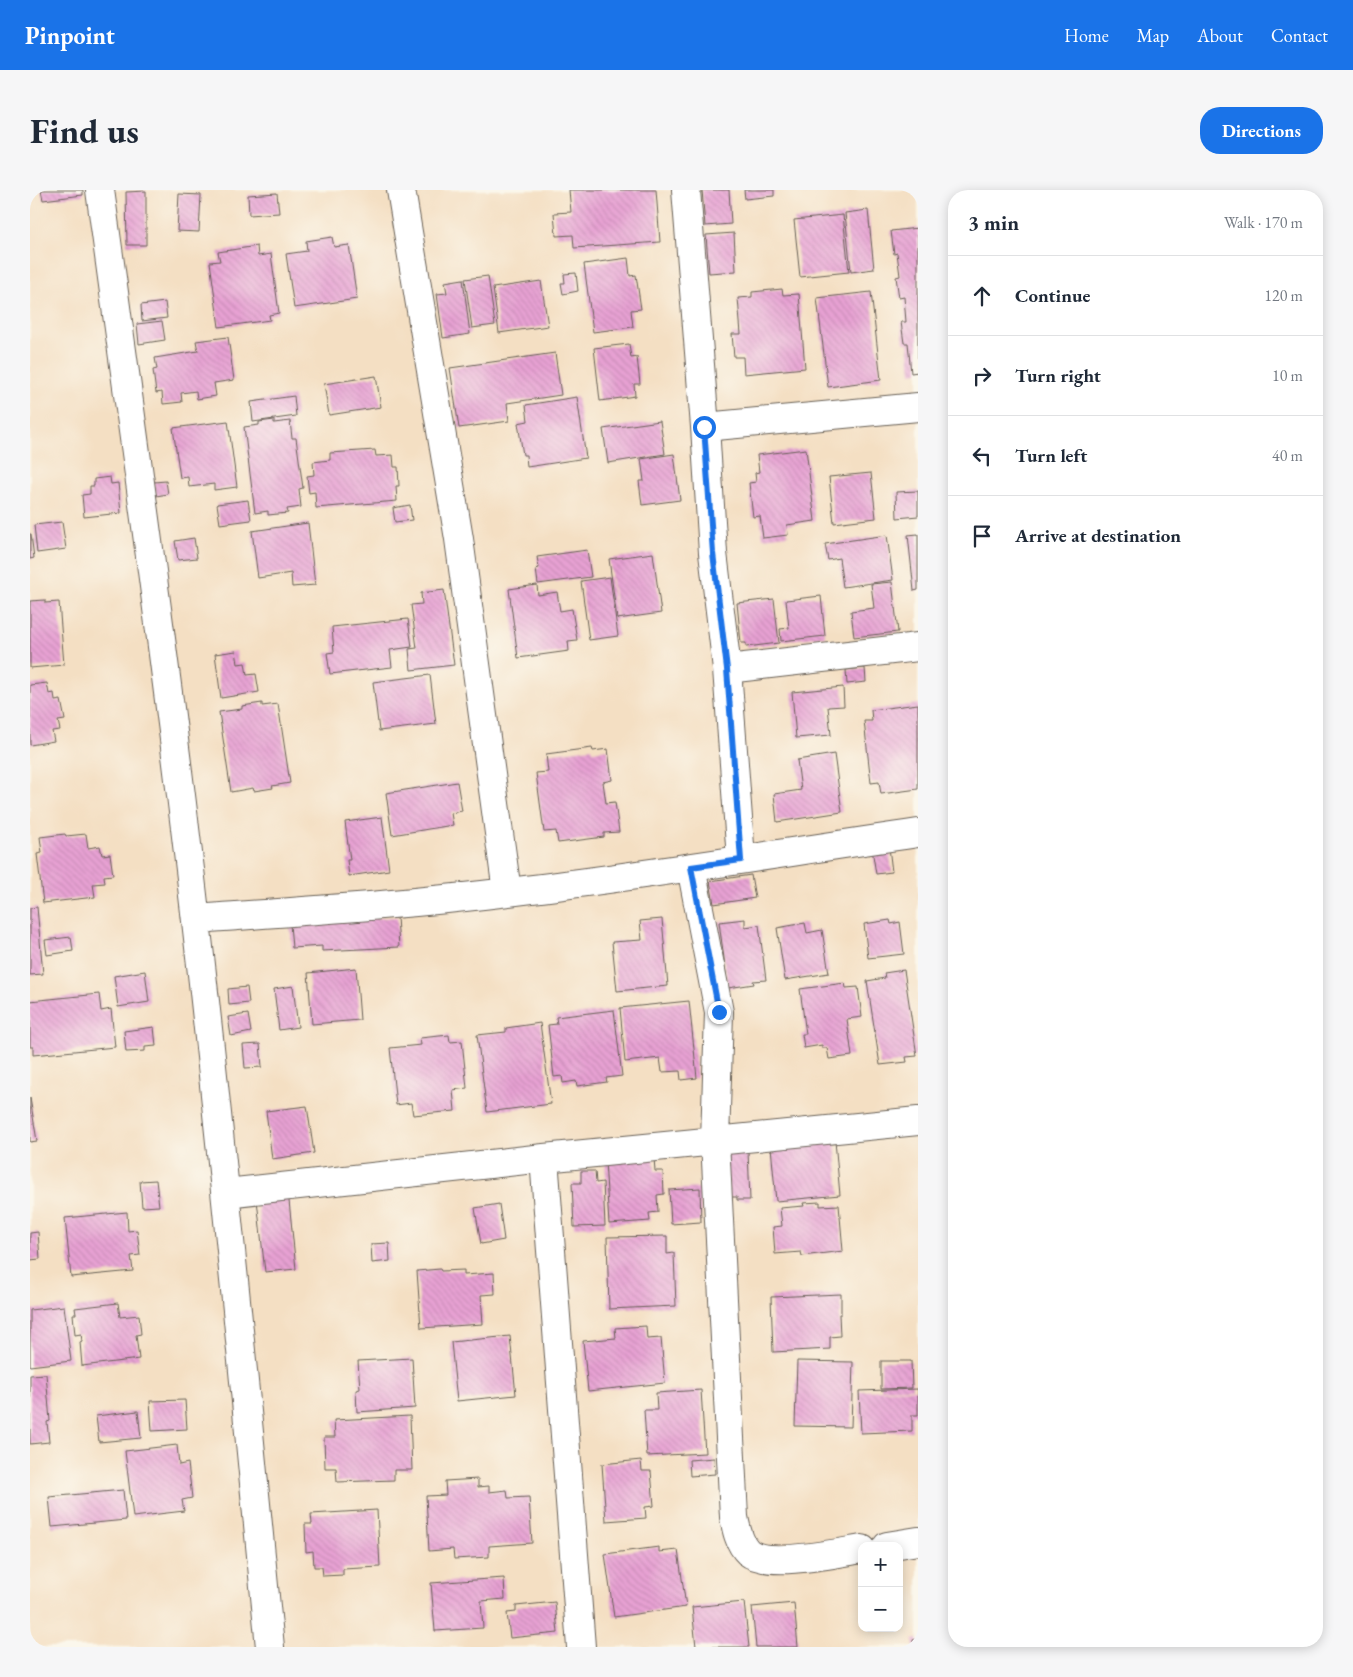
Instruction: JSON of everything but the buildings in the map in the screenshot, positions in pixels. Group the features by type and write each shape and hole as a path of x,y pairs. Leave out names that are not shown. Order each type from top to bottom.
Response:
{"street":[{"path":"100,190 162,648 196,919 226,1193 270,1647"},
{"path":"401,190 459,539 507,892"},
{"path":"686,190 713,553 727,669 741,860"},
{"path":"704,427 918,407"},
{"path":"727,669 918,647"},
{"path":"196,919 364,906 507,892 741,860 918,833"},
{"path":"691,867 719,1012 715,1141 734,1517 738,1536 748,1552 765,1558 784,1560 858,1550"},
{"path":"226,1193 544,1158 918,1121"},
{"path":"544,1158 580,1647"},
{"path":"903,1543 918,1541"}],"route":[{"path":"704,427 713,553 727,669 741,860 691,867 719,1012"}]}
